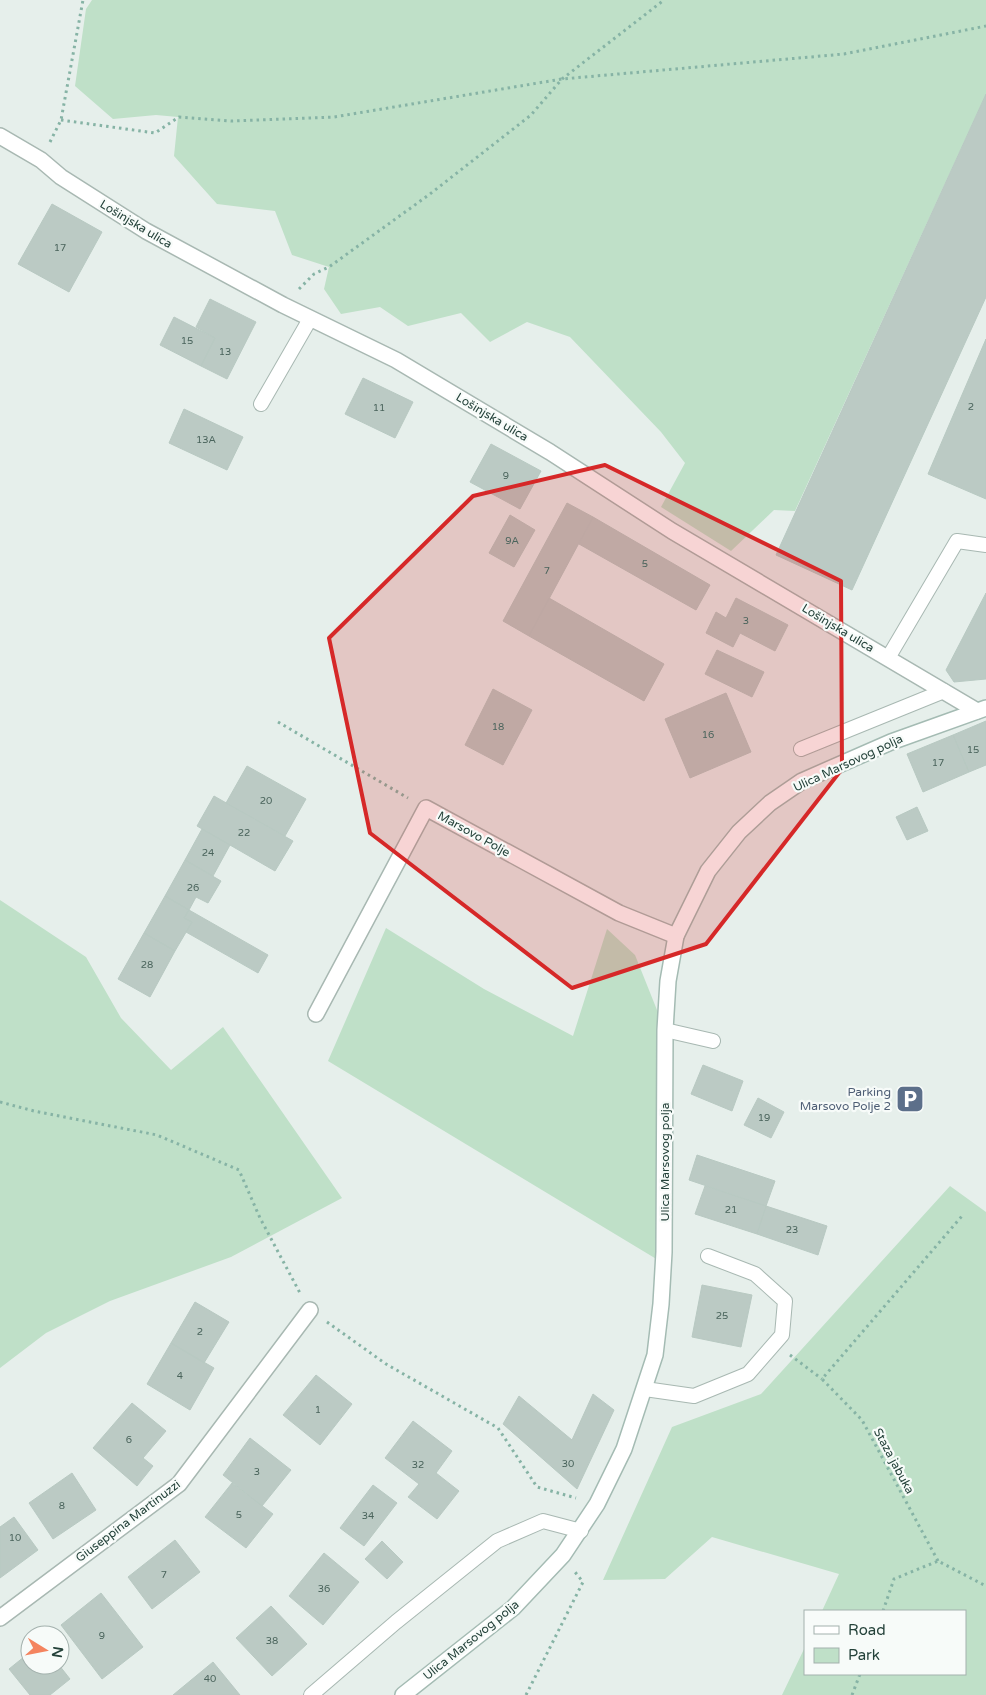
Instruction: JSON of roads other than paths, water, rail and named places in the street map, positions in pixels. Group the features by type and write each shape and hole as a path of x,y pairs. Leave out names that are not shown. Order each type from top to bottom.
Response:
{"street":[{"name":"Lošinjska ulica","path":"0,136 41,160 61,178 146,231 310,319 396,360 550,452 672,531 944,691 982,710"},
{"name":"Ulica Marsovog polja","path":"403,1695 513,1608 563,1555 581,1531 597,1504 624,1449 655,1355 664,1252 665,1030 668,981 676,936 708,870 739,832 770,802 802,781 891,742 982,710"},
{"name":"Marsovo Polje","path":"316,1014 426,808 619,913 676,936"},
{"name":"Giuseppina Martinuzzi","path":"0,1618 179,1484 310,1310"}],"lane":[{"path":"261,404 310,319"},
{"path":"888,658 957,541 986,545"},
{"path":"801,749 944,691"},
{"path":"665,1030 713,1041"},
{"path":"645,1389 694,1396 748,1374 782,1335 785,1301 755,1274 708,1256"},
{"path":"311,1695 396,1622 497,1540 543,1521 581,1531"}],"place":[{"name":"Parking Marsovo Polje 2","path":"910,1099"}]}
